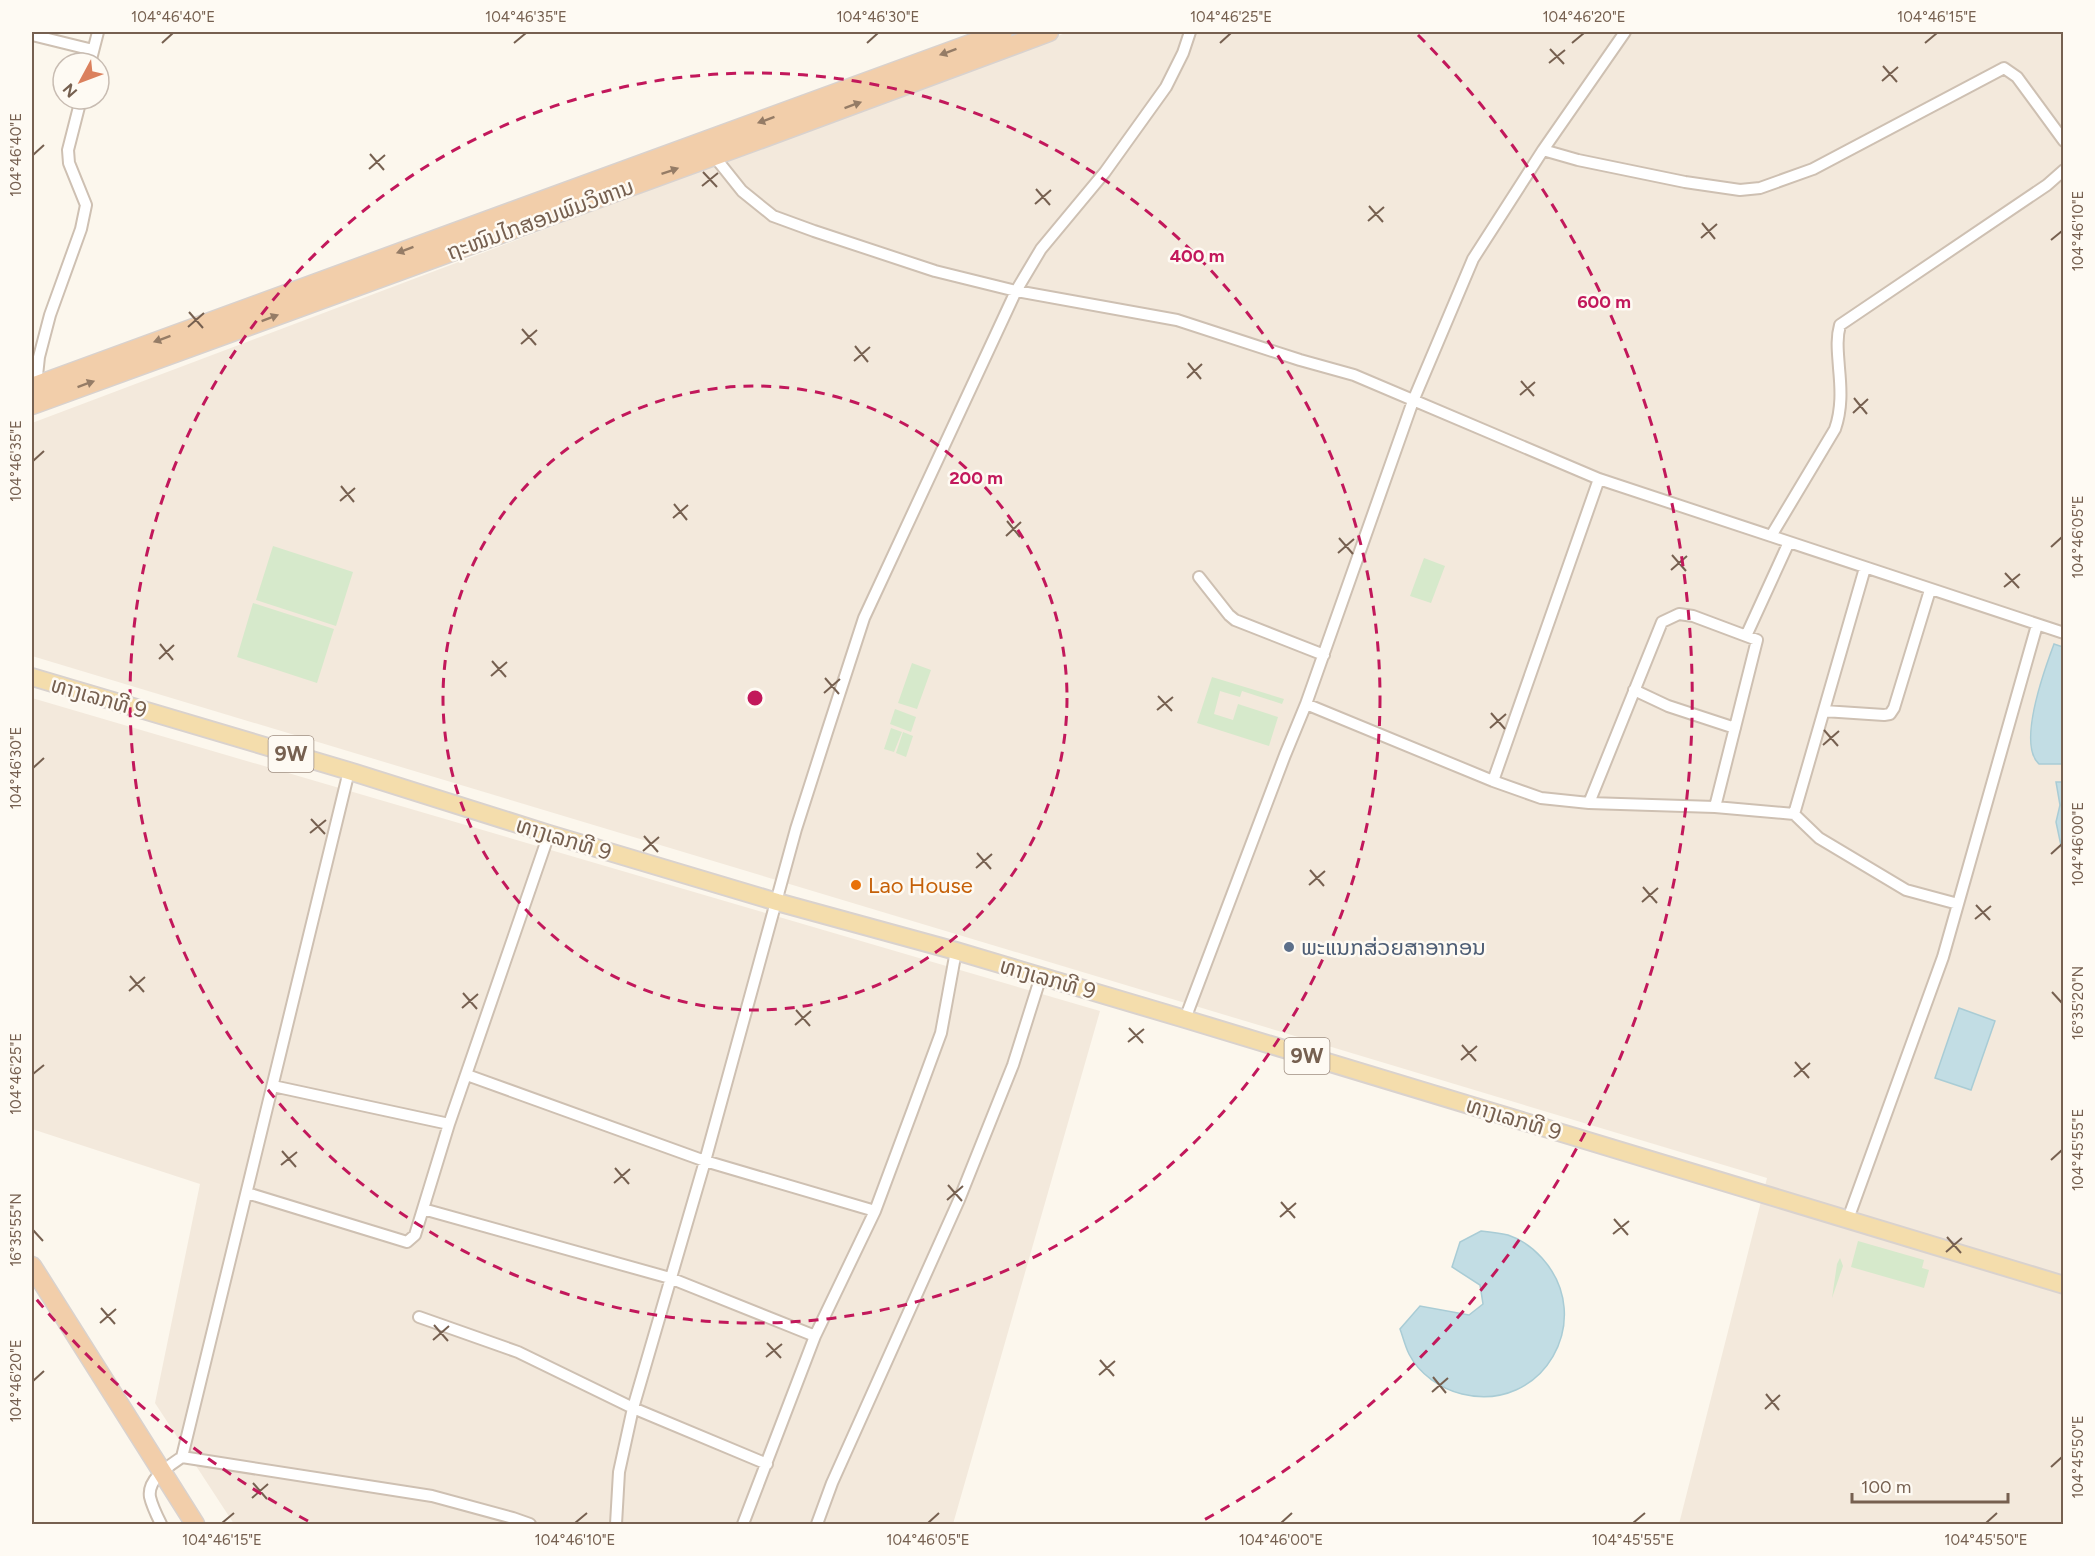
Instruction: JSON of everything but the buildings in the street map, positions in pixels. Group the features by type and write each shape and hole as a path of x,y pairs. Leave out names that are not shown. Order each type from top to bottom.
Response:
{"highway":[{"name":"ຖະໜົນໄກສອນພົມວິຫານ","path":"35,394 714,156 1049,32"},
{"name":"ຖະໜົນໄກສອນພົມວິຫານ","path":"35,394 987,34"},
{"path":"32,1266 195,1524"}],"main road":[{"name":"ທາງເລກທີ 9","path":"32,677 777,902 956,951 1185,1019 2064,1285"}],"street":[{"path":"32,35 93,50 98,32"},
{"path":"616,1524 619,1472 633,1408 705,1161 796,829 864,618 1016,291 1041,249 1106,172 1166,87 1184,53 1190,32"},
{"path":"1185,1019 1306,704 1413,401 1473,259 1543,150 1625,32"},
{"path":"1543,150 1578,160 1684,182 1740,190 1760,188 1813,169 2004,68 2017,77 2064,141"},
{"path":"35,394 39,357 50,315 81,229 86,205 69,163 69,150 78,111"},
{"path":"714,156 742,191 773,216 935,271 1016,291 1177,320 1354,375 1599,479 2037,626 2064,633"},
{"path":"1771,536 1835,429 1840,413 1837,335 1840,325 2047,186 2064,170"},
{"path":"1493,781 1599,479"},
{"path":"1746,636 1789,542"},
{"path":"1794,814 1865,568"},
{"path":"1199,577 1229,615 1236,620 1323,655"},
{"path":"1824,711 1890,714 1894,708 1930,590"},
{"path":"1589,803 1662,622 1678,614 1694,616 1757,640 1715,807"},
{"path":"1848,1219 1943,957 2037,626"},
{"path":"1634,690 1668,706 1735,728"},
{"path":"1306,704 1493,781 1541,798 1589,803 1715,807 1794,814 1819,838 1906,890 1958,904"},
{"path":"161,1524 150,1498 149,1489 162,1471 182,1457 349,771"},
{"path":"247,1193 406,1242 415,1235 449,1124 549,834"},
{"path":"743,1524 815,1336 875,1211 941,1034 956,951"},
{"path":"817,1524 832,1483 959,1200 1013,1065 1041,976"},
{"path":"467,1075 705,1161 875,1211"},
{"path":"273,1086 449,1124"},
{"path":"423,1209 670,1278 815,1336"},
{"path":"419,1317 518,1352 633,1408 767,1464"},
{"path":"182,1457 432,1496 530,1524"}],"shaded area":[{"path":"1068,32 2063,32 2063,1524 1679,1524 1767,1178 32,656 32,423"},
{"path":"32,698 1100,1011 953,1524 234,1524 155,1403 200,1184 32,1129"}],"green space":[{"path":"273,546 353,572 336,626 256,600"},
{"path":"1424,558 1445,566 1431,603 1410,596"},
{"path":"253,603 334,629 317,683 237,657"},
{"path":"912,663 931,670 917,709 898,703"},
{"path":"1212,677 1284,699 1282,704 1242,691 1240,697 1220,691 1214,714 1233,720 1238,704 1278,717 1269,746 1197,723"},
{"path":"895,709 916,717 911,732 890,724"},
{"path":"891,728 902,732 894,752 884,749"},
{"path":"903,732 913,736 906,757 896,753"},
{"path":"1858,1241 1924,1260 1922,1268 1929,1270 1924,1288 1851,1267"},
{"path":"1840,1258 1843,1266 1832,1298 1837,1264"}],"water":[{"path":"2054,644 2063,647 2063,764 2039,764 2033,754 2032,724 2039,687"},
{"path":"2056,782 2063,782 2063,855 2056,822 2060,805"},
{"path":"1959,1008 1995,1021 1971,1090 1935,1078"},
{"path":"1481,1231 1513,1237 1538,1254 1558,1282 1564,1308 1562,1333 1553,1356 1537,1376 1516,1390 1491,1396 1462,1394 1431,1380 1413,1361 1400,1329 1420,1306 1469,1315 1483,1304 1480,1285 1452,1267 1460,1242"}],"place":[{"name":"Lao House","path":"856,885"},
{"name":"ພະແນກສ່ວຍສາອາກອນ","path":"1289,947"}]}
